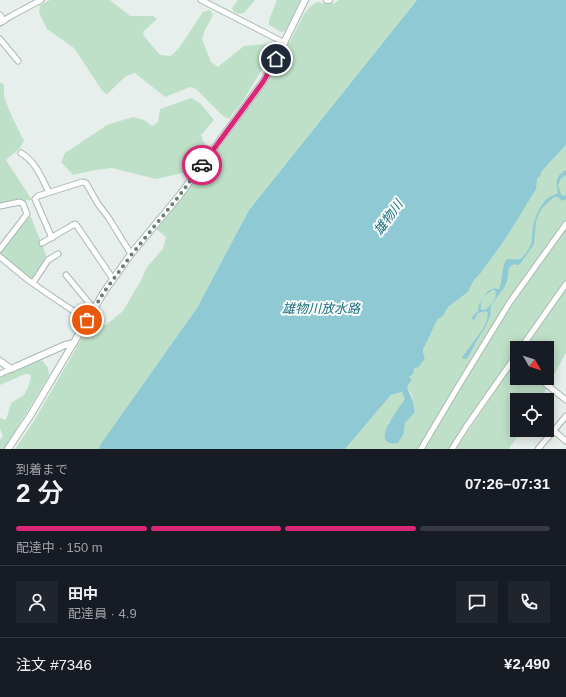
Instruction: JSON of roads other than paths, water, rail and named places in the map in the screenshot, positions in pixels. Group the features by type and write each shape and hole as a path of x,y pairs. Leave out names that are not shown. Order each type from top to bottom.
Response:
{"street":[{"path":"25,0 29,6"},
{"path":"0,15 2,22 41,0"},
{"path":"201,0 285,43"},
{"path":"8,449 30,416 113,279 179,196 259,88 285,43 306,0"},
{"path":"0,39 18,61"},
{"path":"21,153 34,164 49,192"},
{"path":"52,238 35,199 38,196 49,192 82,182 86,183 98,204 132,254"},
{"path":"0,206 20,202 23,204 27,214 0,249"},
{"path":"42,244 75,224 113,279"},
{"path":"421,449 509,304 566,224"},
{"path":"33,283 48,260 58,254"},
{"path":"0,257 33,283 87,320"},
{"path":"66,275 94,309"},
{"path":"526,341 566,284"},
{"path":"0,374 74,342"},
{"path":"0,361 11,369"},
{"path":"452,449 470,420 510,364"},
{"path":"547,385 566,400"},
{"path":"566,416 554,431 566,441"},
{"path":"538,449 549,437"}],"water":[{"name":"雄物川放水路","path":"417,0 566,0 566,145 542,171 537,179 536,189 506,238 474,280 468,292 448,307 443,316 437,320 423,350 425,358 418,368 416,367 414,369 413,374 409,377 412,380 407,387 413,401 415,412 405,423 404,433 398,443 389,443 385,439 385,433 392,418 405,399 402,392 391,395 345,449 99,449 100,445 197,308 249,210"},
{"path":"566,170 566,175 561,178 558,186 562,196 566,195 566,199 562,201 558,197 554,197 539,213 536,222 534,244 520,264 514,264 509,268 507,281 504,288 492,304 490,310 491,314 485,328 468,357 466,359 462,358 483,329 488,313 485,311 478,313 474,320 472,317 478,311 479,305 488,291 495,288 499,289 503,267 506,260 522,258 529,249 533,227 538,212 542,204 547,199 558,193 557,180 562,172","holes":["495,290 496,296 493,302 485,310 481,310 481,304 484,298 490,291"]}],"water label":[{"name":"雄物川","path":"388,217"}]}
